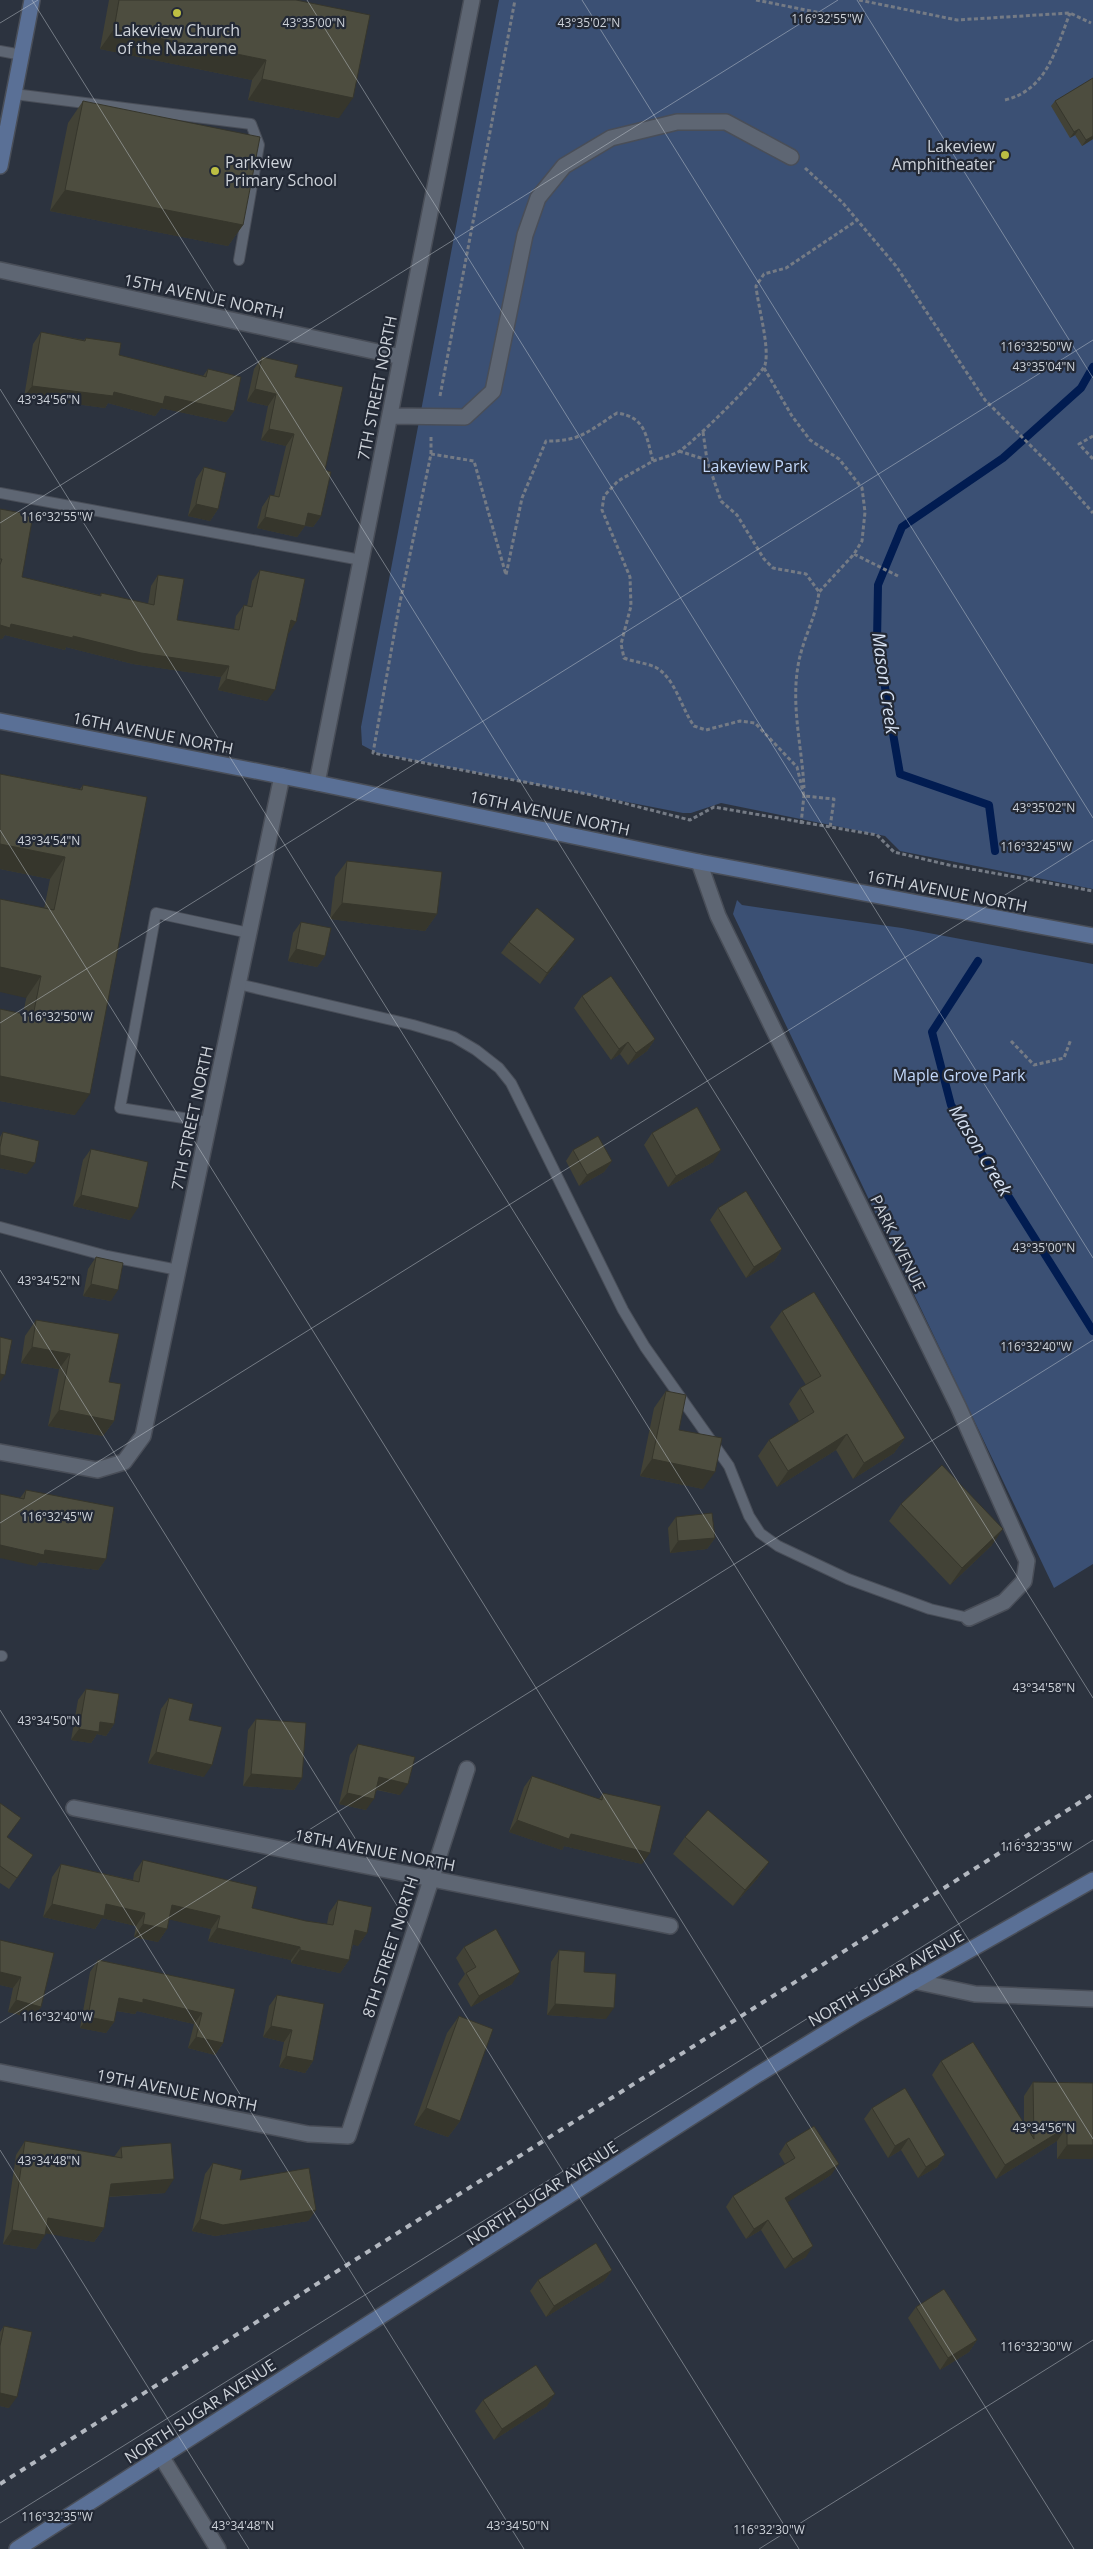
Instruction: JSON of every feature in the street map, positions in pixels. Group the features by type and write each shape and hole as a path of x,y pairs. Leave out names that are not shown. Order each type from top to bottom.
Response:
{"street":[{"path":"0,166 32,0"},
{"name":"7TH STREET NORTH","path":"317,783 472,0"},
{"path":"390,416 466,416 493,392 499,353 524,235 538,198 564,166 611,138 677,122 726,122 791,157"},
{"name":"15TH AVENUE NORTH","path":"0,270 401,356"},
{"name":"16TH AVENUE NORTH","path":"0,721 317,783 699,862 1093,936"},
{"name":"7TH STREET NORTH","path":"0,1452 96,1470 124,1462 142,1436 282,776"},
{"name":"PARK AVENUE","path":"699,862 718,916 958,1406 1027,1561 1024,1581 1004,1602 969,1618"},
{"name":"8TH STREET NORTH","path":"348,2136 466,1769"},
{"name":"18TH AVENUE NORTH","path":"74,1808 670,1926"},
{"name":"NORTH SUGAR AVENUE","path":"17,2549 423,2291 757,2074 854,2014 1093,1880"},
{"path":"914,1981 975,1994 1093,2000"},
{"name":"19TH AVENUE NORTH","path":"0,2072 308,2134 348,2136"},
{"path":"161,2456 218,2549"}],"lane":[{"path":"0,51 22,55"},
{"path":"14,94 251,124 259,145 239,260"},
{"path":"0,493 361,560"},
{"path":"209,1122 120,1108 156,913 249,933"},
{"path":"238,984 413,1025 454,1038 476,1050 499,1068 511,1083 623,1310 645,1347 725,1459 749,1516 760,1533 778,1546 848,1580 930,1609 969,1618"},
{"path":"0,1227 107,1256 178,1270"}],"path":[{"path":"440,396 515,0"},
{"path":"756,0 831,15"},
{"path":"859,0 957,20 1070,13 1091,23"},
{"path":"1006,100 1020,96 1034,86 1046,71 1070,13"},
{"path":"791,157 822,181 896,266 985,400 1093,513"},
{"path":"801,824 804,796 803,766 796,721 798,666 805,636 817,611 819,592 854,554 862,541 865,512 862,488 839,459 810,440 792,416 764,368 766,344 761,325 756,286 764,274 786,268 856,221"},
{"path":"764,368 703,432 679,451 653,461 618,481 604,496 602,510 630,577 631,606 621,644 624,658 637,664 653,666 668,676 694,726 706,730 740,721 755,723 796,767 804,796"},
{"path":"432,454 474,461 506,575 522,498 546,441 563,441 586,434 617,413 631,415 643,426 653,461"},
{"path":"703,432 707,460 721,502 737,514 764,559 773,568 806,574 819,592"},
{"path":"430,434 432,454 399,607 373,753 592,795 690,820 714,807 877,836 894,852 948,866 1093,891"},
{"path":"1093,436 1079,444 1093,458"},
{"path":"679,451 707,460"},
{"path":"854,554 898,576"},
{"path":"804,796 834,799 830,828"},
{"path":"1011,1041 1034,1065 1064,1058 1072,1039"}],"green space":[{"name":"Lakeview Park","path":"499,0 1093,0 1093,889 900,851 885,836 721,803 691,813 683,813 377,753 362,745 361,727"},
{"name":"Maple Grove Park","path":"737,900 742,905 902,928 1093,964 1093,1564 1054,1588 733,914"}],"building":[{"path":"119,0 296,0 370,15 353,98 262,79 266,60 114,29"},
{"path":"1093,78 1093,136 1086,140 1079,129 1074,132 1055,101"},
{"path":"83,101 260,137 243,225 65,190"},
{"path":"41,332 85,341 86,338 121,343 119,355 206,377 208,369 241,377 234,411 165,396 163,404 114,392 113,396 32,386"},
{"path":"262,357 298,365 295,377 343,387 325,470 331,472 321,516 308,513 305,526 265,517 270,495 279,497 294,434 269,429 276,394 255,389"},
{"path":"204,467 226,473 218,509 196,504"},
{"path":"0,509 33,515 22,577 101,596 101,593 154,605 158,575 184,579 177,620 239,630 244,605 252,607 260,570 305,579 296,622 291,620 275,690 226,679 229,666 141,653 73,636 73,638 11,624 10,628 0,625 0,565 2,559 0,559"},
{"path":"0,774 82,790 83,785 147,797 90,1094 0,1076 0,1009 33,1016 41,976 0,967 0,899 54,910 65,857 0,844"},
{"path":"347,861 442,872 437,914 342,903"},
{"path":"537,908 575,939 547,973 509,942"},
{"path":"301,922 331,928 325,956 296,949"},
{"path":"611,976 655,1039 636,1053 628,1042 619,1049 582,996"},
{"path":"697,1107 721,1150 676,1176 652,1133"},
{"path":"3,1132 39,1141 35,1163 0,1155"},
{"path":"598,1136 612,1161 587,1175 573,1150"},
{"path":"91,1149 148,1162 138,1208 81,1195"},
{"path":"746,1191 782,1249 754,1267 718,1208"},
{"path":"96,1257 123,1263 118,1290 91,1284"},
{"path":"814,1292 905,1438 864,1463 847,1434 788,1471 769,1440 814,1412 800,1388 821,1376 782,1311"},
{"path":"36,1320 119,1334 109,1382 121,1384 114,1421 59,1410 70,1354 32,1347"},
{"path":"0,1337 12,1340 5,1375 0,1374"},
{"path":"666,1391 686,1395 679,1430 722,1438 715,1472 652,1459"},
{"path":"942,1465 1003,1529 962,1568 901,1504"},
{"path":"26,1490 114,1507 106,1559 45,1550 44,1555 0,1545 0,1494 24,1499"},
{"path":"712,1513 715,1538 678,1541 676,1517"},
{"path":"86,1689 119,1694 114,1724 100,1722 99,1732 79,1729"},
{"path":"169,1698 193,1704 189,1720 222,1727 212,1765 156,1752"},
{"path":"256,1719 306,1723 302,1778 251,1774"},
{"path":"358,1744 415,1757 408,1784 379,1777 374,1799 347,1793"},
{"path":"532,1776 602,1800 603,1793 661,1806 650,1853 571,1834 569,1839 517,1820"},
{"path":"0,1803 21,1818 7,1837 33,1855 17,1878 0,1866"},
{"path":"708,1810 769,1862 745,1890 685,1837"},
{"path":"143,1860 257,1887 252,1908 306,1921 333,1925 338,1900 372,1907 367,1933 355,1930 349,1960 300,1950 300,1947 217,1928 220,1916 172,1905 167,1929 143,1924 145,1913 106,1904 104,1916 52,1904 61,1864 139,1882"},
{"path":"496,1929 520,1972 479,1996 466,1973 476,1967 464,1947"},
{"path":"0,1940 54,1953 41,2007 16,2000 21,1977 0,1972"},
{"path":"559,1950 585,1952 584,1972 616,1974 614,2008 555,2004"},
{"path":"98,1960 235,1989 223,2043 196,2037 202,2013 143,1999 143,2003 119,1998 114,2022 88,2017"},
{"path":"277,1995 324,2004 313,2061 286,2056 292,2030 271,2026"},
{"path":"459,2016 493,2029 460,2121 426,2108"},
{"path":"973,2042 1034,2139 1033,2082 1093,2083 1093,2145 1067,2145 1067,2127 1005,2165 941,2061"},
{"path":"905,2088 945,2155 926,2167 909,2138 895,2146 872,2108"},
{"path":"814,2126 839,2164 785,2198 813,2246 793,2259 768,2220 754,2229 733,2196 795,2158 786,2143"},
{"path":"25,2141 122,2158 121,2147 171,2143 174,2179 111,2184 104,2228 48,2218 45,2235 12,2230"},
{"path":"213,2163 242,2170 240,2180 309,2168 316,2210 223,2225 200,2219"},
{"path":"596,2243 612,2270 554,2306 538,2280"},
{"path":"944,2289 977,2340 948,2358 916,2307"},
{"path":"4,2326 32,2332 17,2397 0,2393 0,2346"},
{"path":"536,2365 555,2394 502,2429 483,2400"}],"waterway":[{"name":"Mason Creek","path":"995,851 989,805 900,774 877,641 878,585 902,527 1003,458 1081,388 1093,367"},
{"name":"Mason Creek","path":"978,961 932,1032 951,1105 1093,1331"}],"railway":[{"path":"0,2484 1093,1794"}],"place":[{"name":"Lakeview Church of the Nazarene","path":"177,13"},
{"name":"Lakeview Amphitheater","path":"1005,155"},
{"name":"Parkview Primary School","path":"215,171"}]}
